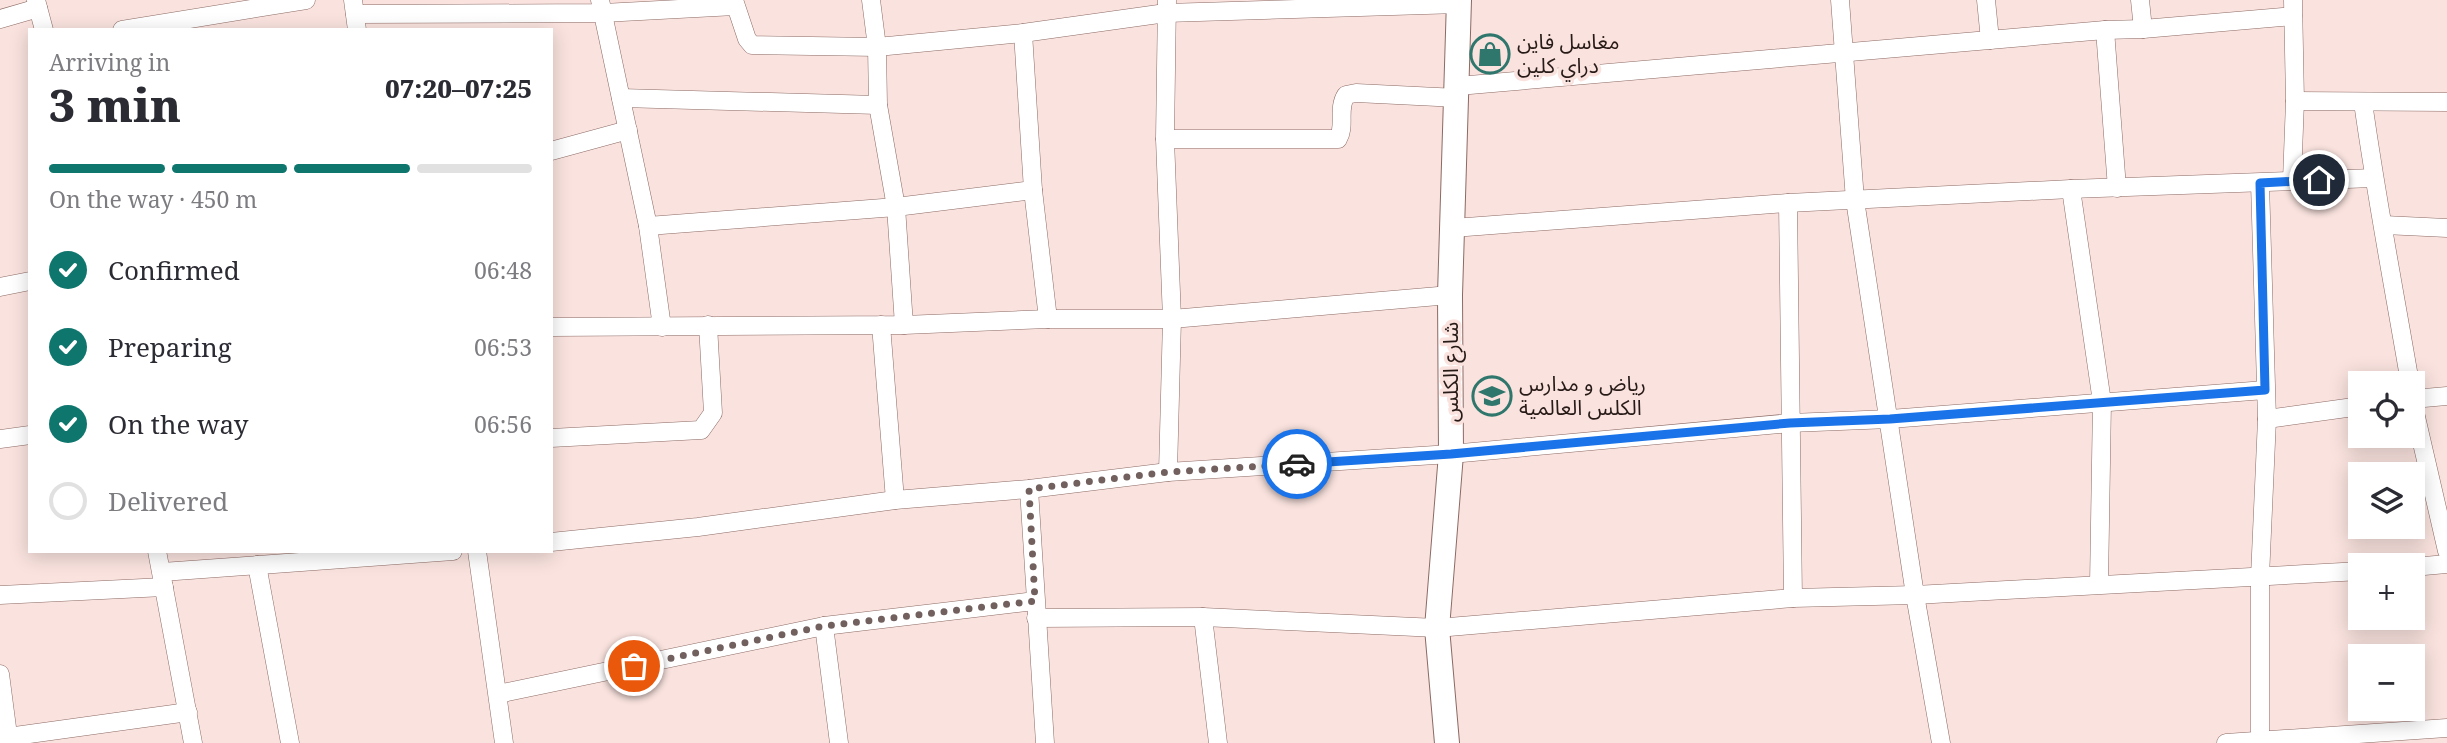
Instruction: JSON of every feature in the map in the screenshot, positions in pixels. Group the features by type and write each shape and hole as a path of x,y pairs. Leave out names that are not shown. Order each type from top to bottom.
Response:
{"street":[{"path":"147,28 185,25 239,5 306,0"},
{"path":"871,0 877,47 878,106 896,206 904,325"},
{"path":"1839,0 1855,200 1915,595 1941,743"},
{"path":"1986,0 1990,40"},
{"path":"2140,0 2143,29"},
{"path":"355,14 735,3 751,45 877,47 1023,33 1167,7 1459,2"},
{"name":"شارع الكلس","path":"1447,743 1437,628 1451,454 1450,295 1459,2"},
{"path":"0,19 37,4 43,28"},
{"path":"601,6 648,226 662,327"},
{"path":"1167,7 1166,139 1172,318 1168,472"},
{"path":"1166,139 1338,139 1341,134 1341,104 1346,96 1356,93 1458,92 1990,40 2143,29 2293,8 2295,101 2292,180"},
{"path":"2105,30 2117,188"},
{"path":"1023,33 1033,190 1048,319"},
{"path":"621,98 878,106"},
{"path":"2295,101 2447,102"},
{"path":"2363,102 2408,371"},
{"path":"553,150 628,130"},
{"path":"1453,228 1788,203 2374,178"},
{"path":"2260,183 2267,419 2260,577 2260,741"},
{"path":"2071,189 2102,402 2099,584"},
{"path":"648,226 896,206 1033,190"},
{"path":"1788,203 1793,598"},
{"path":"2384,225 2447,228"},
{"path":"0,287 28,281"},
{"path":"553,327 904,325 1048,319 1172,318 1450,295"},
{"path":"553,438 701,430 713,413 708,325"},
{"path":"881,325 895,500"},
{"path":"553,542 698,527 895,500 1029,489 1168,472 1451,454 1790,423 1890,419 2265,390"},
{"path":"2425,399 2447,396"},
{"path":"2267,419 2348,408"},
{"path":"0,439 28,435"},
{"path":"2424,448 2447,551"},
{"path":"1029,489 1045,743"},
{"path":"157,553 193,743"},
{"path":"0,595 163,580 345,555 399,553"},
{"path":"477,553 504,743"},
{"path":"2425,566 2447,564"},
{"path":"257,565 290,743"},
{"path":"498,694 824,626 1035,610 1437,628 1793,598 1915,595 2348,572"},
{"path":"1203,617 1218,743"},
{"path":"824,626 839,743"},
{"path":"0,674 9,740 188,712"},
{"path":"2226,743 2447,728"}],"way so far":[{"path":"634,666 824,626 1035,601 1029,489 1168,472 1297,464"}],"place":[{"name":"مغاسل فاين دراي كلين","path":"1490,54"},
{"name":"رياض و مدارس الكلس العالمية","path":"1492,396"}],"route":[{"path":"1297,464 1451,454 1790,423 1890,419 2265,390 2260,183 2319,180"}]}
